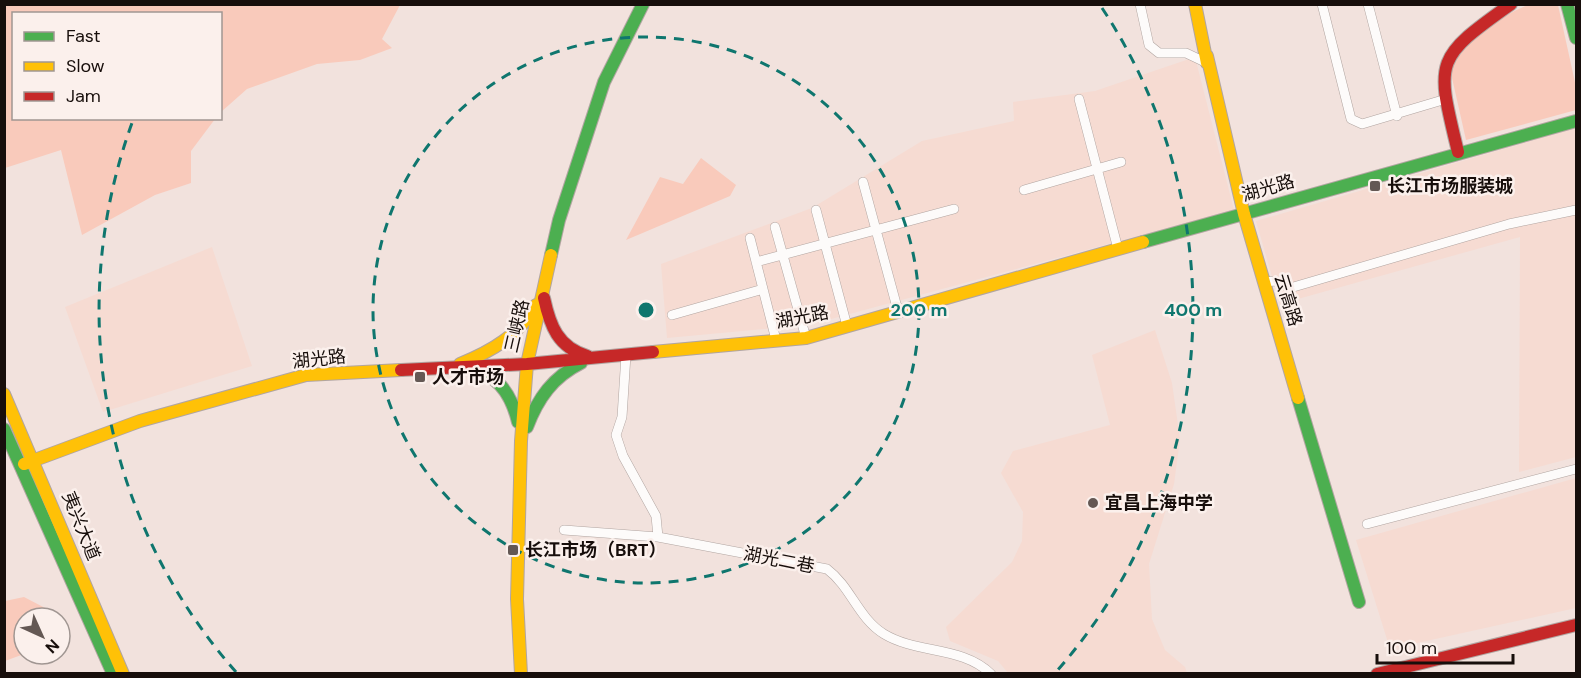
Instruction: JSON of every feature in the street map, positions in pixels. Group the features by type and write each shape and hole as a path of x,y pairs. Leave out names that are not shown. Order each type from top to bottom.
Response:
{"main road":[{"name":"云高路","path":"1197,4 1207,63 1244,214 1359,602"},
{"path":"1458,152 1446,99 1443,71 1456,50 1481,26 1511,4"},
{"path":"1567,4 1576,38"},
{"name":"三峡路","path":"521,674 517,599 521,441 527,364 559,220 604,82 641,5"},
{"name":"湖光路","path":"20,465 140,421 306,375 527,364 806,338 1458,152 1576,121"},
{"path":"543,291 548,318 557,340 573,353 597,357"},
{"path":"450,368 488,353 511,339 528,321 543,291"},
{"path":"521,441 534,406 547,386 566,370 597,357"},
{"path":"450,368 480,370 502,383 514,405 521,441"},
{"name":"夷兴大道","path":"4,394 35,460 123,674"},
{"name":"夷兴大道","path":"4,429 113,674"},
{"path":"1377,674 1576,625"}],"street":[{"path":"1140,4 1149,45 1159,53 1186,53 1207,63"},
{"path":"1322,4 1351,119 1362,124 1397,116 1446,99"},
{"path":"1368,4 1397,116"},
{"path":"1079,99 1118,249"},
{"path":"1024,190 1121,162"},
{"path":"863,182 898,311"},
{"path":"756,262 954,208"},
{"path":"816,210 847,326"},
{"path":"1264,282 1276,281 1290,288 1509,224 1576,210"},
{"path":"775,227 806,338"},
{"path":"750,238 776,340"},
{"path":"672,315 763,289"},
{"path":"626,355 622,417 616,435 623,456 656,516 658,537"},
{"path":"1367,524 1576,469"},
{"name":"湖光二巷","path":"564,530 658,537 827,569 841,579 865,618 885,635 978,661 991,674"}],"shaded area":[{"path":"5,4 400,4 382,39 392,48 360,60 317,64 247,89 222,111 222,12 12,12 12,120 214,120 191,151 191,183 155,195 82,235 61,150 5,168"},
{"path":"1528,5 1558,5 1576,87 1576,110 1466,140 1450,69 1465,49 1484,31"},
{"path":"1195,57 1234,210 809,325 667,338 661,264 812,208 922,141 1014,121 1013,102 1095,91"},
{"path":"1576,128 1576,457 1519,472 1520,237 1280,304 1256,221"},
{"path":"701,158 736,185 730,196 626,240 660,177 683,184"},
{"path":"212,247 252,366 103,412 65,307"},
{"name":"宜昌上海中学","path":"1155,330 1172,383 1180,439 1174,484 1149,564 1152,619 1165,650 1185,667 1187,673 1008,673 998,661 950,641 946,627 1012,562 1022,541 1023,512 1001,473 1013,451 1110,425 1092,355"},
{"path":"1576,478 1576,608 1390,649 1356,540"},
{"path":"24,597 41,606 12,606 12,658 5,661 5,601"}],"traffic: fast":[{"path":"551,255 559,220 604,82 643,4"},
{"path":"1567,4 1576,38"},
{"path":"1143,242 1576,121"},
{"path":"527,427 548,389 562,375 581,363"},
{"path":"473,370 498,382 508,396 518,422"},
{"path":"1298,398 1359,602"},
{"path":"4,429 113,674"}],"traffic: slow":[{"path":"1195,4 1207,63"},
{"path":"1207,56 1244,214 1298,398"},
{"path":"653,352 806,338 1143,242"},
{"path":"521,674 517,599 521,441 527,364 551,255"},
{"path":"460,364 483,354 503,341 521,325 536,305"},
{"path":"24,464 140,421 306,375 401,370"},
{"path":"4,394 123,674"}],"traffic: jam":[{"path":"1458,152 1446,98 1447,64 1454,51 1467,38 1511,4"},
{"path":"544,298 549,318 562,341 587,356"},
{"path":"401,370 527,364 653,352"},
{"path":"1377,674 1576,625"}],"place":[{"name":"长江市场服装城","path":"1375,186"},
{"name":"人才市场","path":"420,377"},
{"name":"宜昌上海中学","path":"1093,503"},
{"name":"长江市场（BRT）","path":"513,550"}]}
